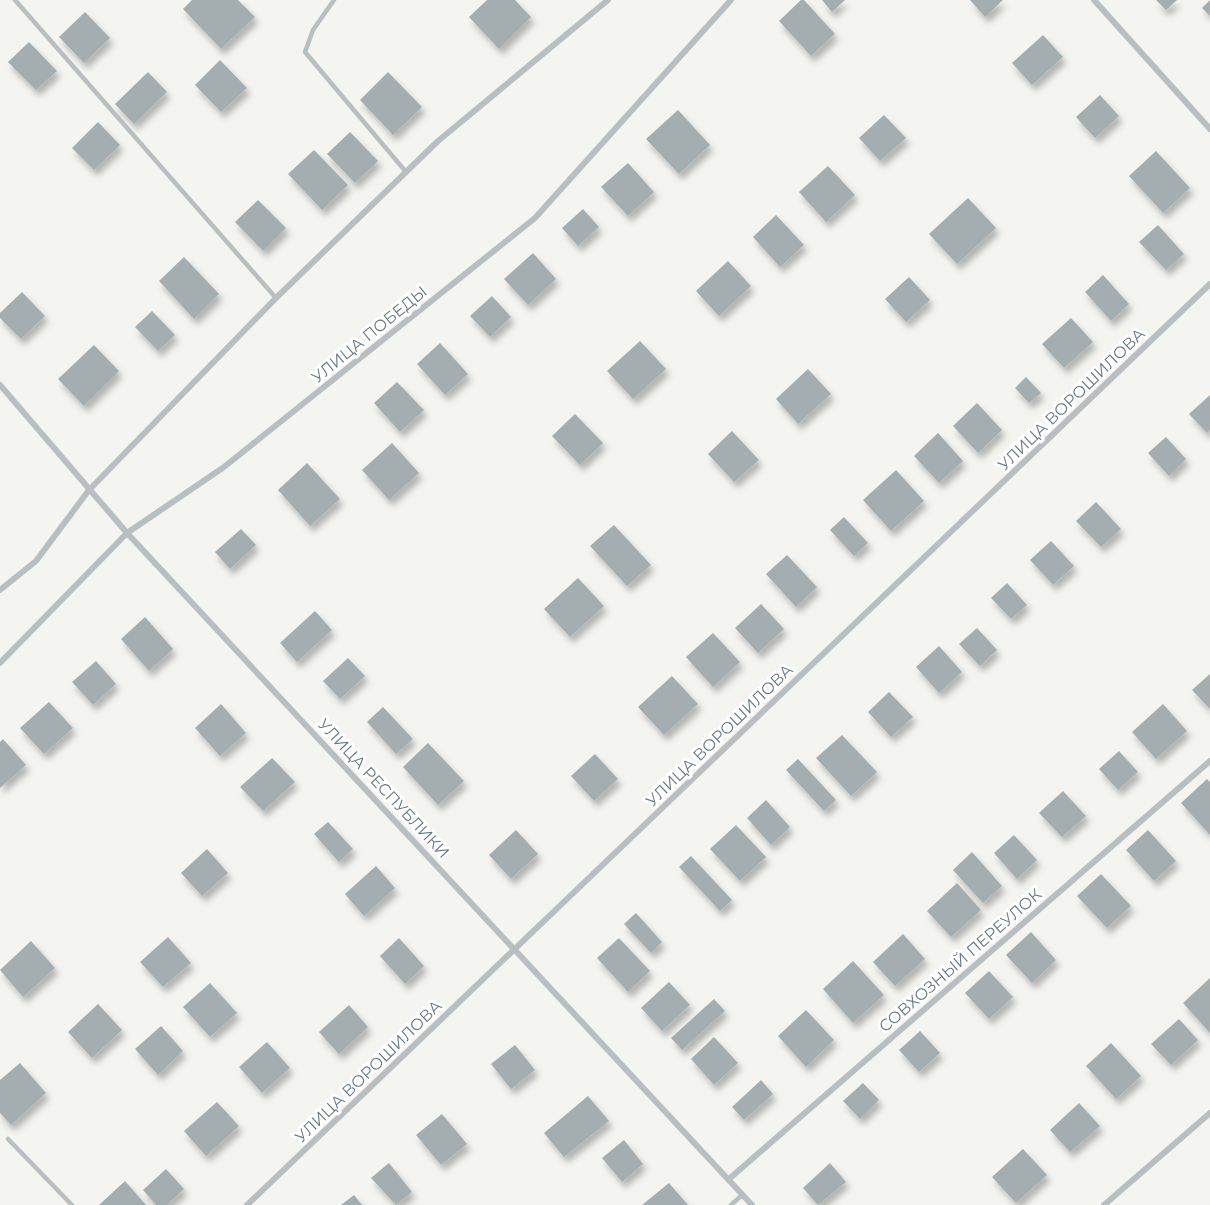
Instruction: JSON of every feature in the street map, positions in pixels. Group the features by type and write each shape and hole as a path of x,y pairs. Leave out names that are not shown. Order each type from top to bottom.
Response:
{"street":[{"path":"0,590 36,561 89,489 276,298 438,141 608,0"},
{"name":"УЛИЦА ПОБЕДЫ","path":"0,663 127,533 224,467 535,218 731,0"},
{"path":"1094,0 1210,129"},
{"name":"УЛИЦА ВОРОШИЛОВА","path":"247,1205 1210,284"},
{"name":"УЛИЦА РЕСПУБЛИКИ","path":"0,385 127,533 752,1205"},
{"name":"СОВХОЗНЫЙ ПЕРЕУЛОК","path":"729,1179 1210,761"},
{"path":"1104,1205 1210,1113"}],"lane":[{"path":"15,0 276,298"},
{"path":"334,0 313,30 305,52 406,172"},
{"path":"8,1139 72,1205"},
{"path":"731,1205 742,1195"}],"building":[{"path":"192,0 238,0 255,17 221,49 183,9"},
{"path":"487,0 515,0 531,17 499,49 469,17"},
{"path":"801,0 804,0 835,34 811,56 779,21"},
{"path":"822,0 845,0 832,12"},
{"path":"970,0 1003,0 985,17"},
{"path":"1156,0 1177,0 1166,10"},
{"path":"1210,0 1210,16 1202,8"},
{"path":"85,12 110,38 84,63 59,37"},
{"path":"1043,35 1063,57 1032,85 1012,63"},
{"path":"29,42 57,71 36,90 8,62"},
{"path":"220,60 247,88 221,112 195,85"},
{"path":"148,72 167,92 134,124 115,104"},
{"path":"388,72 422,107 393,135 360,100"},
{"path":"1100,95 1119,116 1095,138 1076,117"},
{"path":"678,110 710,145 679,174 646,139"},
{"path":"884,115 906,138 880,161 859,138"},
{"path":"98,122 120,145 94,170 72,148"},
{"path":"350,132 378,161 355,183 327,154"},
{"path":"314,150 348,185 322,210 288,174"},
{"path":"1156,151 1190,188 1163,213 1129,176"},
{"path":"628,163 654,192 628,216 601,187"},
{"path":"828,166 855,195 826,222 799,192"},
{"path":"968,198 996,228 957,264 929,234"},
{"path":"258,200 286,228 263,251 235,222"},
{"path":"583,209 599,227 578,246 562,228"},
{"path":"776,215 804,245 780,267 753,237"},
{"path":"1158,225 1184,254 1166,270 1139,242"},
{"path":"533,253 556,279 528,305 504,279"},
{"path":"184,257 219,294 194,319 159,281"},
{"path":"728,261 751,286 719,316 696,291"},
{"path":"1103,275 1129,304 1111,321 1085,292"},
{"path":"909,277 930,300 906,322 885,299"},
{"path":"22,292 45,316 21,339 0,318 0,313"},
{"path":"492,296 511,317 490,337 470,316"},
{"path":"152,311 175,335 158,351 135,327"},
{"path":"1071,318 1093,342 1064,368 1042,344"},
{"path":"640,341 666,369 633,399 607,371"},
{"path":"440,343 468,374 445,395 417,364"},
{"path":"94,345 119,371 84,406 58,379"},
{"path":"808,369 831,394 798,424 776,399"},
{"path":"1026,377 1041,393 1029,403 1015,388"},
{"path":"397,382 424,410 400,432 374,403"},
{"path":"1210,395 1210,430 1207,433 1189,414"},
{"path":"977,403 1002,430 978,453 953,426"},
{"path":"575,414 603,443 580,465 552,436"},
{"path":"732,431 759,460 734,482 708,454"},
{"path":"938,433 963,461 939,483 914,456"},
{"path":"1166,437 1186,459 1169,476 1148,453"},
{"path":"392,443 419,473 389,500 362,470"},
{"path":"307,463 340,499 310,526 278,490"},
{"path":"896,470 924,501 891,531 863,500"},
{"path":"1096,502 1121,529 1101,547 1076,521"},
{"path":"844,517 868,543 854,556 830,530"},
{"path":"614,525 651,565 627,586 590,546"},
{"path":"241,529 256,545 230,569 215,552"},
{"path":"1051,541 1074,566 1053,585 1030,560"},
{"path":"787,555 817,587 796,607 766,574"},
{"path":"578,578 604,606 570,637 544,609"},
{"path":"1007,583 1027,605 1011,619 991,598"},
{"path":"761,604 784,629 758,653 735,628"},
{"path":"315,611 332,630 297,662 280,643"},
{"path":"145,617 173,649 149,671 121,639"},
{"path":"977,628 997,650 980,666 959,644"},
{"path":"713,633 740,662 713,687 686,657"},
{"path":"939,646 962,672 939,693 916,667"},
{"path":"348,658 365,676 340,699 323,681"},
{"path":"96,661 116,684 93,705 72,682"},
{"path":"1210,674 1210,709 1192,690"},
{"path":"672,676 698,704 664,735 638,707"},
{"path":"889,692 913,717 891,737 868,712"},
{"path":"49,702 73,728 44,754 20,728"},
{"path":"221,704 246,733 220,756 195,728"},
{"path":"1163,704 1187,731 1156,759 1132,732"},
{"path":"383,707 413,739 396,754 367,722"},
{"path":"842,735 877,772 851,796 816,758"},
{"path":"3,739 26,765 0,788 0,742"},
{"path":"428,743 464,781 438,805 403,767"},
{"path":"1119,751 1138,772 1118,790 1099,769"},
{"path":"595,754 618,779 594,801 571,776"},
{"path":"272,758 295,782 263,811 240,787"},
{"path":"798,759 836,800 824,811 786,770"},
{"path":"1207,779 1210,782 1210,835 1181,803"},
{"path":"1063,791 1086,816 1062,837 1039,813"},
{"path":"766,800 790,827 771,845 747,818"},
{"path":"328,822 353,849 339,862 314,834"},
{"path":"736,825 766,857 740,881 710,849"},
{"path":"516,830 538,854 511,879 489,855"},
{"path":"1148,830 1176,861 1154,881 1126,850"},
{"path":"1014,835 1037,860 1017,879 994,853"},
{"path":"207,849 228,873 202,896 181,873"},
{"path":"972,852 1002,886 983,903 953,870"},
{"path":"691,856 732,900 720,911 679,867"},
{"path":"376,866 395,888 364,916 345,894"},
{"path":"1101,874 1131,906 1107,928 1077,896"},
{"path":"957,883 981,910 951,937 927,911"},
{"path":"636,913 662,942 651,953 624,924"},
{"path":"1031,932 1056,960 1032,983 1006,955"},
{"path":"903,934 925,959 895,986 873,962"},
{"path":"168,937 191,963 163,987 140,962"},
{"path":"399,938 424,966 405,984 380,956"},
{"path":"619,938 650,971 628,992 597,958"},
{"path":"31,941 55,968 23,997 0,970"},
{"path":"853,961 884,995 853,1023 823,989"},
{"path":"989,971 1013,997 989,1019 965,993"},
{"path":"1210,978 1210,1033 1183,1003"},
{"path":"669,982 690,1005 662,1031 641,1008"},
{"path":"210,983 237,1013 210,1037 183,1007"},
{"path":"714,999 725,1011 682,1050 671,1038"},
{"path":"98,1004 122,1030 92,1058 68,1032"},
{"path":"349,1005 368,1027 339,1054 319,1032"},
{"path":"806,1010 834,1040 806,1067 778,1036"},
{"path":"1179,1019 1198,1040 1171,1065 1151,1044"},
{"path":"161,1026 183,1051 158,1075 135,1049"},
{"path":"920,1031 940,1053 919,1072 899,1050"},
{"path":"714,1037 738,1063 714,1085 691,1059"},
{"path":"267,1042 290,1068 262,1093 239,1067"},
{"path":"1111,1043 1141,1076 1116,1099 1086,1066"},
{"path":"515,1045 535,1070 511,1089 491,1064"},
{"path":"20,1063 46,1093 11,1125 0,1113 0,1080"},
{"path":"761,1080 773,1094 744,1120 732,1107"},
{"path":"863,1083 879,1100 860,1119 843,1101"},
{"path":"588,1096 609,1121 564,1157 544,1133"},
{"path":"217,1102 239,1126 206,1156 184,1131"},
{"path":"1079,1103 1100,1126 1070,1152 1050,1130"},
{"path":"442,1114 467,1144 441,1165 416,1135"},
{"path":"624,1140 643,1164 622,1182 602,1158"},
{"path":"1023,1149 1047,1175 1016,1203 992,1177"},
{"path":"389,1163 412,1192 396,1205 371,1178"},
{"path":"830,1163 846,1182 818,1205 803,1188"},
{"path":"166,1169 184,1189 167,1205 156,1205 143,1190"},
{"path":"125,1181 146,1205 99,1205"},
{"path":"669,1183 688,1205 642,1205"},
{"path":"354,1195 362,1205 341,1205"}]}
